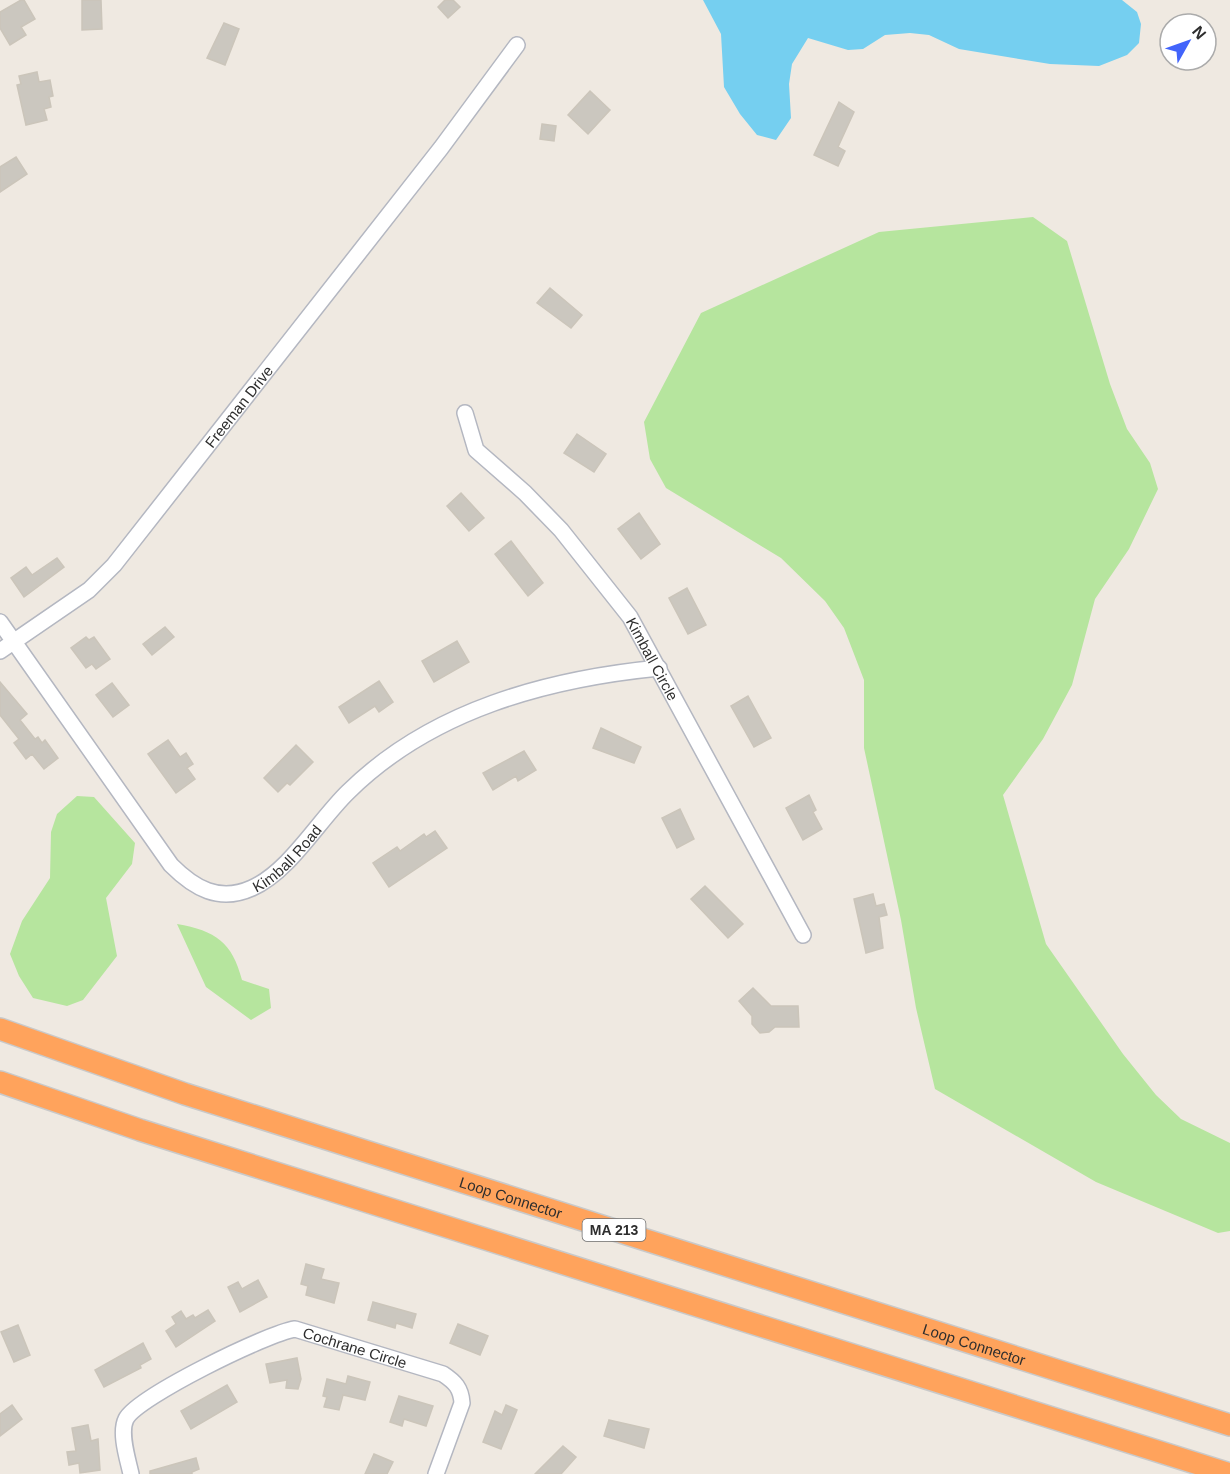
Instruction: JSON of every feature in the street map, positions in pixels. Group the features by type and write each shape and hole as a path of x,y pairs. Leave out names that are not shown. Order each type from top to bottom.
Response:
{"highway":[{"name":"Loop Connector","path":"0,1029 185,1094 1230,1425"},
{"path":"0,1082 151,1134 1230,1474"}],"street":[{"name":"Freeman Drive","path":"0,651 89,590 114,565 441,148 517,45"},
{"name":"Kimball Circle","path":"465,413 476,450 525,493 587,560 630,617 803,935"},
{"name":"Kimball Road","path":"0,622 171,865 202,890 218,894 236,893 253,888 271,876 348,791 401,749 433,730 469,713 538,687 586,676 659,668"},
{"name":"Cochrane Circle","path":"131,1474 124,1424 127,1417 142,1404 218,1360 280,1331 295,1329 443,1374 455,1383 461,1393 462,1403 435,1474"}],"green space":[{"path":"1033,217 1067,241 1110,384 1127,429 1150,463 1158,489 1129,549 1095,599 1072,685 1043,739 1003,795 1046,944 1123,1054 1156,1095 1181,1119 1230,1143 1230,1231 1218,1233 1096,1182 935,1089 916,1008 901,920 864,748 864,680 844,628 825,601 781,558 666,488 650,459 644,422 701,313 879,232"},
{"path":"77,796 94,797 135,843 132,864 106,898 117,956 83,1000 67,1006 33,998 19,976 10,954 22,921 50,878 51,832 57,814"},
{"path":"177,924 202,930 220,940 233,956 242,980 269,989 271,1008 251,1020 206,987"}],"water":[{"path":"703,0 1122,0 1137,12 1141,24 1139,43 1127,55 1099,66 1050,64 959,49 929,35 910,33 885,35 863,49 848,50 808,38 792,64 789,84 791,118 776,140 757,135 740,114 724,87 721,34"}],"building":[{"path":"24,0 35,19 21,27 26,35 10,45 0,28 0,12"},
{"path":"82,0 101,0 102,29 82,30"},
{"path":"445,0 453,0 460,7 448,18 438,7"},
{"path":"224,23 239,29 225,65 207,58"},
{"path":"37,72 39,82 50,80 53,96 49,97 51,107 44,109 47,120 26,125 17,85 21,84 19,76"},
{"path":"590,91 610,110 588,134 568,115"},
{"path":"839,102 854,112 838,147 845,151 838,166 814,155"},
{"path":"542,124 556,126 554,141 540,139"},
{"path":"16,157 27,174 0,192 0,167"},
{"path":"550,288 582,315 571,328 537,303"},
{"path":"577,434 606,454 594,472 564,453"},
{"path":"461,493 484,518 469,531 447,506"},
{"path":"639,513 660,544 641,559 618,529"},
{"path":"511,541 543,583 528,596 495,554"},
{"path":"57,558 64,567 24,597 11,578 26,567 32,575"},
{"path":"687,588 706,625 688,634 669,598"},
{"path":"165,627 174,637 152,655 143,644"},
{"path":"86,637 89,640 94,637 110,659 96,669 92,664 86,668 71,648"},
{"path":"457,641 469,662 434,682 422,661"},
{"path":"379,681 393,702 379,712 375,706 349,723 339,707"},
{"path":"0,682 27,714 20,720 35,739 38,737 42,743 45,740 58,758 44,769 32,754 26,759 14,743 19,739 0,715"},
{"path":"112,683 129,705 113,717 96,695"},
{"path":"748,696 771,738 754,747 731,706"},
{"path":"601,728 641,747 634,763 593,748"},
{"path":"168,740 180,757 186,753 193,764 187,768 195,779 176,793 148,754"},
{"path":"296,745 313,762 290,785 287,783 278,792 264,778"},
{"path":"524,751 536,770 518,781 516,776 493,790 483,773"},
{"path":"809,795 816,810 813,812 822,829 803,840 786,808"},
{"path":"680,809 694,839 677,848 662,818"},
{"path":"435,831 447,848 389,887 373,863 397,847 400,851 424,834 426,837"},
{"path":"705,886 743,924 728,938 691,899"},
{"path":"873,894 876,906 884,904 887,915 879,917 883,948 866,953 854,899"},
{"path":"753,988 771,1006 798,1006 799,1027 775,1027 769,1032 760,1033 752,1024 752,1016 739,1001"},
{"path":"306,1264 324,1269 321,1279 339,1283 334,1303 306,1295 308,1286 301,1284"},
{"path":"258,1280 267,1297 240,1312 228,1287 238,1282 242,1289"},
{"path":"373,1302 416,1314 412,1328 396,1323 395,1328 368,1320"},
{"path":"208,1310 215,1321 176,1347 166,1331 176,1324 172,1317 181,1311 186,1319 193,1315 195,1318"},
{"path":"458,1324 488,1336 480,1355 450,1343"},
{"path":"18,1325 30,1355 14,1362 1,1332"},
{"path":"143,1343 151,1359 140,1365 141,1368 104,1387 95,1370"},
{"path":"297,1358 301,1379 298,1389 286,1388 287,1380 270,1383 266,1364"},
{"path":"348,1376 370,1382 365,1400 343,1395 339,1410 324,1407 327,1397 323,1396 327,1379 346,1384"},
{"path":"227,1385 237,1402 191,1429 181,1411"},
{"path":"399,1396 433,1406 426,1426 404,1419 402,1426 390,1422"},
{"path":"12,1405 22,1419 0,1436 0,1414"},
{"path":"506,1405 517,1410 501,1449 483,1442 495,1411 502,1415"},
{"path":"609,1420 649,1429 644,1448 604,1436"},
{"path":"88,1425 91,1441 98,1439 100,1470 80,1473 79,1463 69,1465 67,1452 76,1451 72,1428"},
{"path":"563,1446 576,1457 561,1474 535,1474"},
{"path":"374,1454 393,1462 387,1474 365,1474"},
{"path":"196,1458 199,1469 192,1474 150,1474 150,1471"}]}
